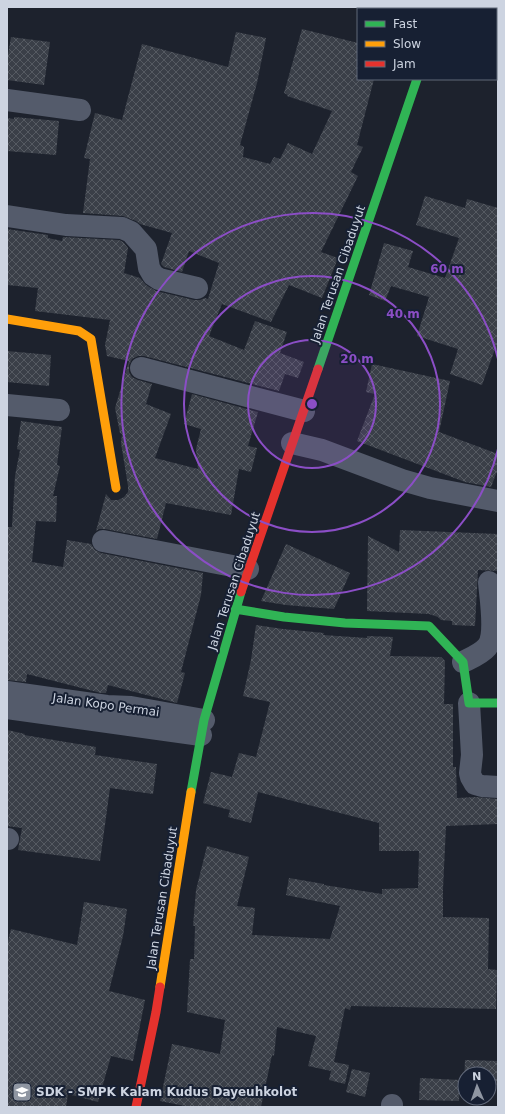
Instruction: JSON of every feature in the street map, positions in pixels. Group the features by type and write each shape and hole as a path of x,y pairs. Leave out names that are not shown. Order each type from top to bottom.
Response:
{"main road":[{"name":"Jalan Terusan Cibaduyut","path":"136,1107 156,1012 203,727 235,609 417,80"},
{"path":"7,319 79,330 91,339 116,488"},
{"path":"235,609 284,617 345,623 429,626 463,662 469,703 498,703"}],"street":[{"path":"7,100 80,110"},
{"path":"7,216 66,225 122,228 131,232 146,249 153,275 159,279 197,288"},
{"path":"141,368 304,411"},
{"path":"7,405 59,410"},
{"path":"292,443 322,450 402,480 430,488 498,501"},
{"path":"103,541 248,569"},
{"path":"463,662 483,652 491,639 492,623 489,582"},
{"name":"Jalan Kopo Permai","path":"16,701 107,706 131,716 203,727"},
{"path":"469,703 472,755 470,773 475,784 498,787"}],"building":[{"path":"302,29 357,43 357,80 374,80 357,145 363,147 351,172 358,176 321,252 338,258 322,298 289,285 271,322 222,304 209,336 244,350 255,321 287,332 280,353 304,362 298,378 285,374 279,391 144,356 138,356 132,359 129,365 129,372 132,377 152,384 146,404 171,414 155,458 198,469 196,449 201,429 184,424 192,394 258,412 248,446 257,448 251,472 239,469 231,515 166,503 157,539 105,529 99,529 96,531 106,494 111,500 118,500 124,497 128,492 121,443 122,434 120,433 115,408 129,361 107,356 105,345 110,320 35,311 38,288 7,285 7,229 48,235 48,238 62,241 63,237 119,240 128,248 124,273 140,278 146,285 156,291 194,300 205,298 208,299 219,263 189,251 182,272 164,267 161,264 172,233 140,224 123,216 83,213 90,159 84,158 95,113 122,120 142,44 228,67 236,32 266,38 257,83 240,145 244,147 243,157 270,164 274,157 280,159 288,143 312,154 332,111 287,96 288,95 284,93"},
{"path":"11,37 50,42 44,85 7,80 7,61"},
{"path":"14,117 59,121 56,155 7,151 7,118 14,119"},
{"path":"425,196 465,208 467,199 498,208 498,350 495,349 482,385 450,374 458,349 417,336 429,297 391,286 385,301 369,295 384,243 413,251 408,267 445,278 459,238 416,225"},
{"path":"7,351 51,355 49,386 7,382"},
{"path":"372,364 450,381 439,432 498,454 498,469 491,487 465,482 357,441 375,394 366,392"},
{"path":"21,421 62,427 57,465 60,466 53,496 57,496 56,522 36,521 32,562 63,567 67,540 91,544 95,550 101,553 203,573 201,595 181,672 185,673 177,703 108,685 106,693 101,693 27,674 26,682 7,680 7,541 8,527 12,527 15,476 20,450 17,449"},
{"path":"400,530 498,534 498,571 478,570 475,626 452,625 452,621 441,620 438,617 429,614 367,611 368,536 399,552"},
{"path":"286,544 350,573 334,609 286,605 261,601"},
{"path":"256,625 324,633 323,635 367,638 367,636 393,637 390,656 441,657 445,661 444,704 453,704 453,767 456,767 457,798 476,797 498,799 498,824 446,826 443,917 489,918 488,969 497,970 496,1009 351,1006 350,1010 345,1008 334,1062 349,1065 345,1084 329,1080 331,1071 308,1066 316,1036 277,1027 274,1056 272,1055 261,1107 190,1107 160,1101 172,1044 220,1054 225,1020 187,1012 190,959 194,959 195,926 193,926 196,890 207,846 249,857 237,906 255,908 252,935 330,939 340,906 286,895 289,878 382,894 382,889 418,888 419,851 379,851 379,823 258,792 251,823 228,817 230,810 203,803 211,772 232,777 239,753 256,757 270,702 243,696 251,660"},
{"path":"7,730 25,734 24,735 96,747 95,755 157,764 153,794 110,788 100,861 18,850 22,828 7,826"},
{"path":"84,902 127,909 123,936 109,991 145,1000 133,1061 111,1056 98,1102 68,1094 66,1107 7,1107 7,945 11,929 77,945"},
{"path":"465,1060 498,1061 498,1085 497,1066 465,1066"},
{"path":"352,1069 370,1073 365,1097 346,1092"},
{"path":"420,1078 457,1080 457,1101 419,1100"}],"traffic: fast":[{"path":"318,369 417,80"},
{"path":"191,792 204,720 241,592"},
{"path":"235,609 284,617 345,623 429,626 463,662 469,703 498,703"}],"traffic: slow":[{"path":"7,319 79,331 91,339 116,488"},
{"path":"160,987 191,792"}],"traffic: jam":[{"path":"241,592 318,369"},
{"path":"136,1107 160,987"}],"place":[{"name":"SDK - SMPK Kalam Kudus Dayeuhkolot","path":"22,1092"}]}
